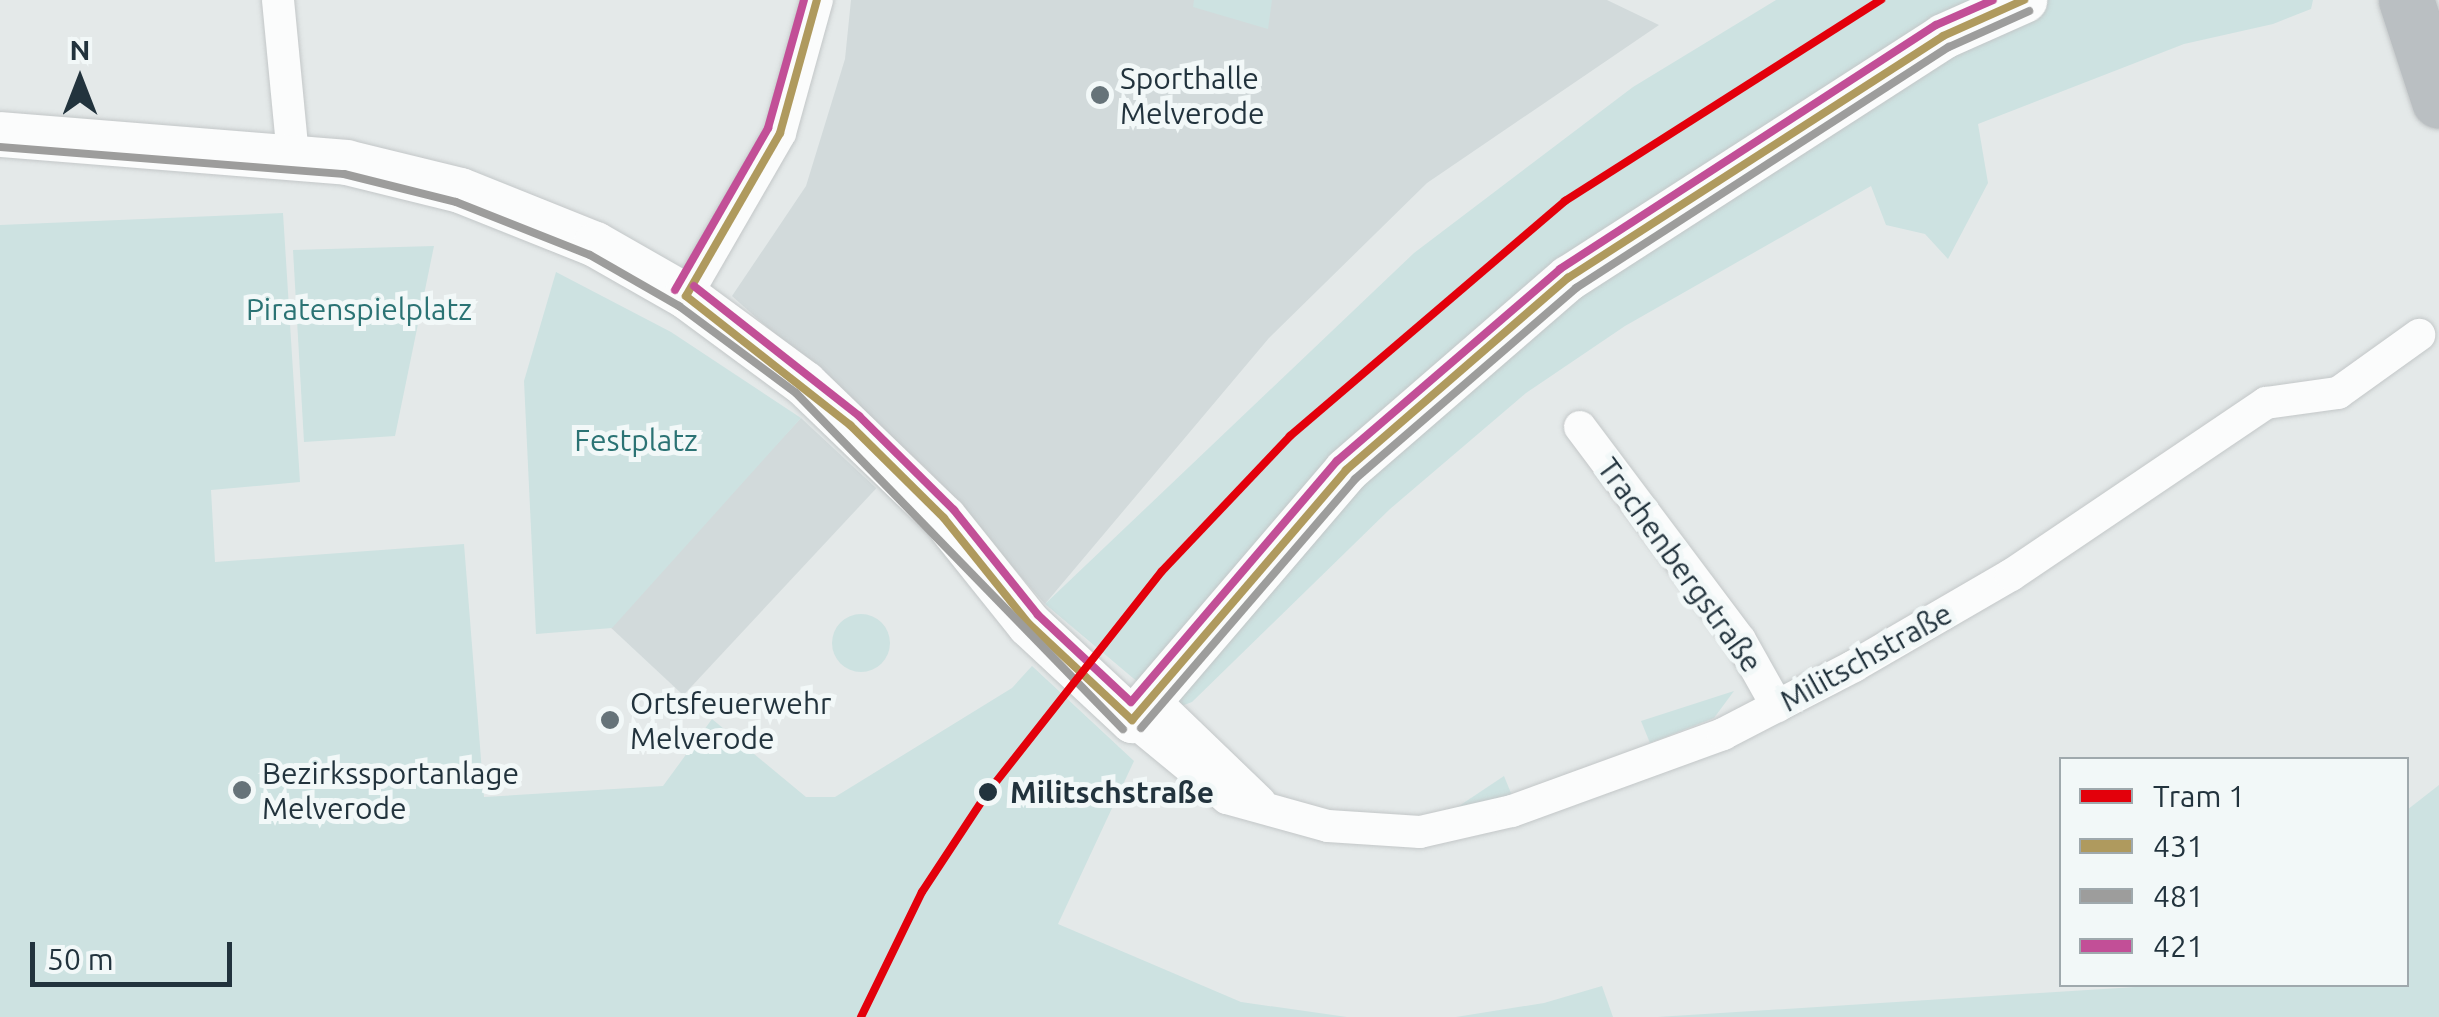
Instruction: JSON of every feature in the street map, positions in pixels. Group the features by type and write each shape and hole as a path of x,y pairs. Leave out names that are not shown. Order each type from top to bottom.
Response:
{"highway":[{"path":"2406,0 2439,101"}],"street":[{"path":"278,0 293,155"},
{"path":"686,296 780,134 817,0"},
{"path":"0,134 293,155 408,176 518,211 686,296 850,425 1013,596 1086,639 1142,708 1346,470 1568,278 1926,46 2024,0"},
{"name":"Militschstraße","path":"1142,708 1260,802 1355,831 1448,827 1586,785 1777,706 2011,576 2266,404 2338,393 2419,335"},
{"name":"Trachenbergstraße","path":"1580,427 1740,640 1777,706"}],"shaded area":[{"path":"851,0 1607,0 1659,25 1427,183 1269,338 1045,604 927,469 732,296 806,186 845,59"},
{"path":"801,418 876,488 683,695 608,625"}],"green space":[{"path":"1194,0 1272,0 1268,29 1193,7"},
{"path":"1776,0 2313,0 2311,9 2273,24 2184,44 1978,124 1988,183 1948,259 1925,234 1886,225 1871,186 1625,326 1526,393 1390,509 1192,702 1171,710 1045,604 1414,253 1633,87"},
{"name":"Bezirkssportanlage Melverode","path":"283,213 300,482 211,490 215,562 464,544 484,797 663,786 712,719 806,797 835,797 1012,688 1032,666 1134,761 1058,924 1241,1002 1347,1017 0,1017 0,225"},
{"name":"Piratenspielplatz","path":"434,246 395,436 304,442 293,250"},
{"name":"Festplatz","path":"556,272 671,332 801,418 612,628 536,634 524,381"},
{"path":"861,614 881,623 890,643 881,663 861,672 841,663 832,643 841,623"},
{"path":"1734,691 1714,718 1650,743 1641,721"},
{"path":"1504,776 1513,798 1438,820"},
{"path":"2439,785 2439,1017 1657,1017 2135,987 2409,987 2409,808"},
{"path":"1602,986 1613,1017 1456,1017 1544,1003"}],"tram line":[{"name":"1","path":"861,1017 922,892 988,792 1162,571 1290,436 1565,201 1881,0"}],"transit line":[{"name":"421","path":"675,290 768,128 804,0"},
{"name":"431","path":"686,296 780,133 817,0"},
{"name":"421","path":"694,286 859,416 954,510 1038,615 1131,702 1337,461 1560,269 1936,25 1993,0"},
{"name":"431","path":"1132,720 1346,470 1568,278 1943,36 2024,0"},
{"name":"481","path":"1141,728 1355,479 1576,288 1949,47 2029,11"},
{"name":"481","path":"0,147 344,174 456,202 590,255 679,306 796,393 1123,729"},
{"name":"431","path":"686,296 850,425 944,518 1029,624 1132,720"}],"place":[{"name":"Sporthalle Melverode","path":"1100,95"},
{"name":"Ortsfeuerwehr Melverode","path":"610,720"},
{"name":"Bezirkssportanlage Melverode","path":"242,790"},
{"name":"Militschstraße","path":"988,792"}]}
